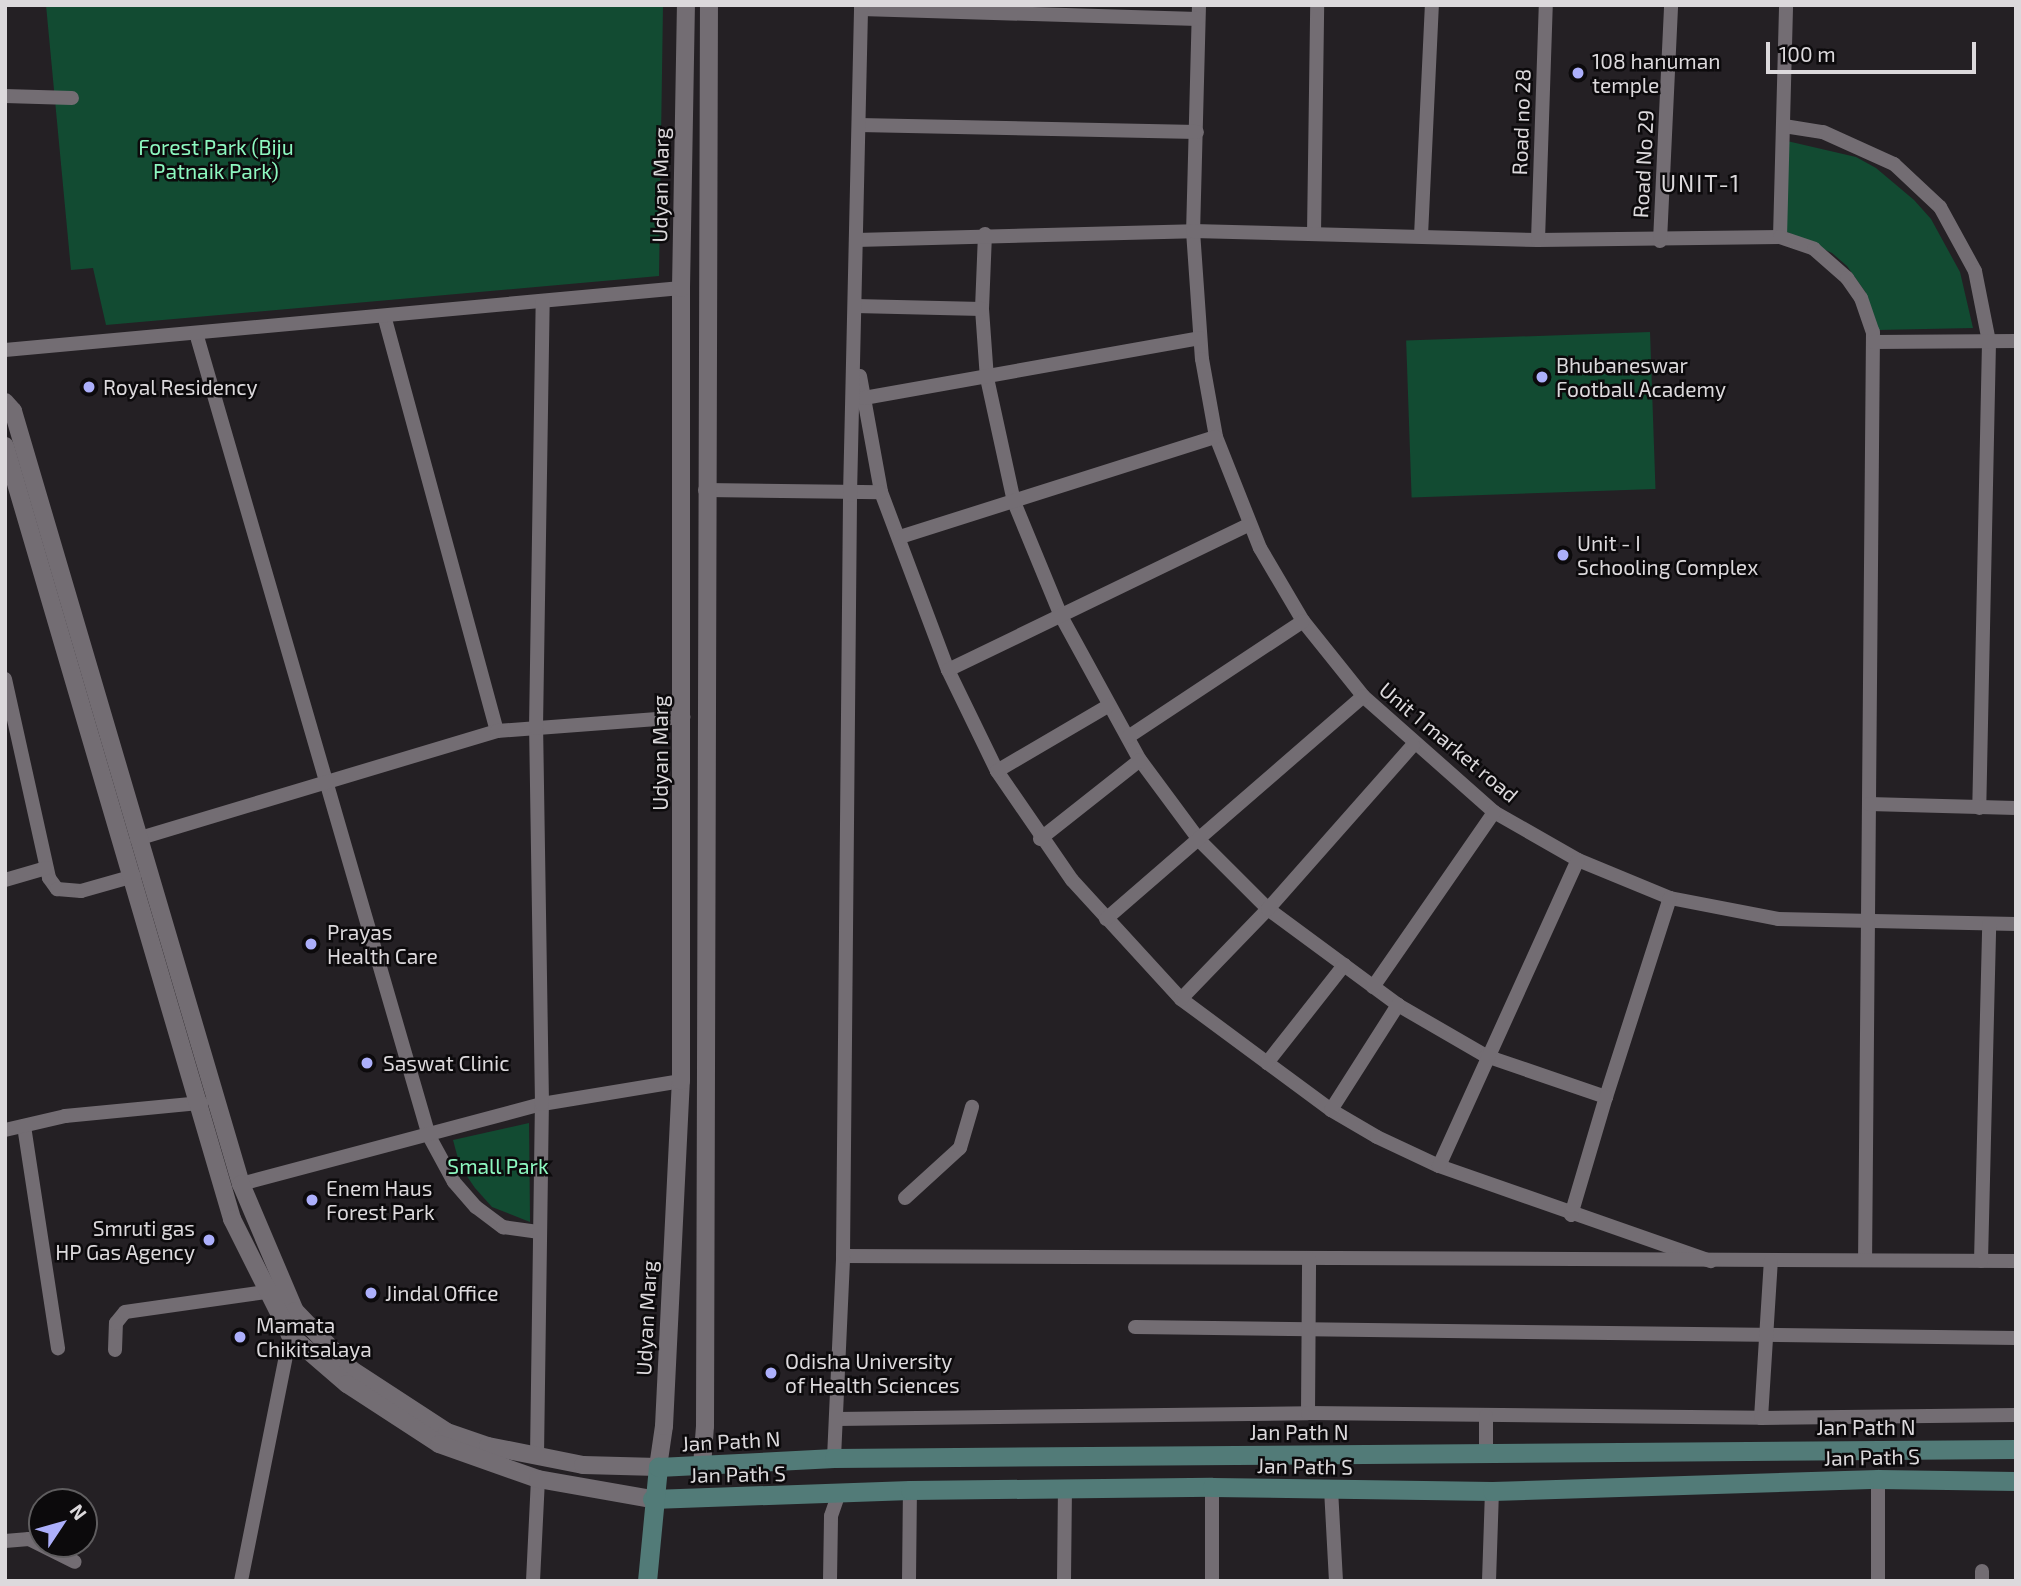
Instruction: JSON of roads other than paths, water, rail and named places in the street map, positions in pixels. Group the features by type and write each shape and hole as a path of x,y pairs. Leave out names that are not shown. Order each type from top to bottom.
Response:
{"main road":[{"name":"Jan Path N","path":"658,1467 834,1458 2016,1449"},
{"path":"702,1466 702,1497"},
{"name":"Udyan Marg","path":"648,1581 652,1499 658,1467"},
{"name":"Jan Path S","path":"652,1499 838,1496 910,1490 1065,1491 1212,1487 1492,1491 1878,1479 2016,1480"}],"street":[{"name":"Udyan Marg","path":"658,1467 664,1426 681,1081 681,288 686,5"},
{"path":"702,1466 705,1426 705,490 709,5"},
{"path":"1314,234 1317,5"},
{"path":"1421,236 1432,5"},
{"name":"Road no 28","path":"1538,240 1546,5"},
{"name":"Road No 29","path":"1660,241 1671,5"},
{"path":"1780,237 1786,5"},
{"path":"834,1458 843,1256 850,495 861,7 1198,12"},
{"name":"Unit 1 market road","path":"1198,12 1193,230 1200,338 1216,437 1250,524 1303,621 1363,696 1413,745 1494,812 1578,860 1670,898 1778,919 2016,924"},
{"path":"5,96 72,98"},
{"path":"859,125 1197,132"},
{"path":"1784,126 1823,132 1862,147 1894,164 1918,184 1960,237 1984,305 1989,342 1979,808"},
{"path":"682,227 707,227"},
{"path":"856,240 985,234 1193,230 1538,240 1660,241 1780,237 1814,249 1847,278 1861,298 1873,342 1866,1258"},
{"path":"985,234 982,309 987,378 1014,502 1061,616 1140,760 1200,841 1268,909 1373,987 1398,1005 1486,1056 1606,1097"},
{"path":"5,351 385,319 681,288"},
{"path":"537,1456 542,1104 536,728 543,301"},
{"path":"855,306 982,309"},
{"path":"385,319 497,731"},
{"path":"197,333 429,1136 454,1182 476,1207 503,1227 540,1232"},
{"path":"864,397 987,378 1200,338"},
{"path":"1873,342 2016,341"},
{"path":"854,351 881,492 948,670 997,771 1040,839 1105,919 1181,999 1331,1110 1439,1166 1571,1215 1711,1261"},
{"path":"5,402 11,423 10,445 201,1103 232,1219 273,1287"},
{"path":"900,537 1216,437"},
{"path":"10,445 138,839 241,1184 290,1335 240,1581"},
{"path":"705,490 850,495 881,492"},
{"path":"948,670 1250,524"},
{"path":"1128,737 1303,621"},
{"path":"5,679 46,868 57,888 81,891 134,876"},
{"path":"1105,919 1200,841 1363,696"},
{"path":"997,771 1108,706"},
{"path":"138,839 497,731 683,718"},
{"path":"1181,999 1268,909 1413,745"},
{"path":"1040,839 1140,760"},
{"path":"1869,804 2016,808"},
{"path":"1373,987 1494,812"},
{"path":"1439,1166 1486,1056 1578,860"},
{"path":"5,880 46,868"},
{"path":"1571,1215 1670,898"},
{"path":"1981,1261 1989,924"},
{"path":"1267,1063 1344,965"},
{"path":"1331,1110 1398,1005"},
{"path":"241,1184 542,1104 681,1081"},
{"path":"5,1130 65,1116 201,1103"},
{"path":"905,1198 960,1148 972,1107"},
{"path":"24,1126 58,1348"},
{"path":"843,1256 1711,1261 1866,1258 2016,1261"},
{"path":"1308,1413 1309,1259"},
{"path":"1761,1418 1769,1337 1771,1261"},
{"path":"115,1350 116,1323 125,1312 273,1287"},
{"name":"Jan Path N","path":"273,1287 317,1339 410,1412 467,1439 583,1465 658,1467"},
{"path":"1135,1327 2016,1338"},
{"name":"Jan Path S","path":"290,1335 347,1384 439,1444 538,1479 595,1492 652,1499"},
{"path":"836,1419 1308,1413 1761,1418 2016,1416"},
{"path":"1486,1416 1486,1453"},
{"path":"533,1581 538,1479"},
{"path":"1878,1479 1878,1581"},
{"path":"1212,1487 1212,1581"},
{"path":"1331,1489 1336,1581"},
{"path":"909,1581 910,1490"},
{"path":"1064,1581 1065,1491"},
{"path":"1489,1581 1492,1491"},
{"path":"830,1581 831,1516 838,1496"},
{"path":"5,1541 29,1539 75,1562"}],"place":[{"name":"108 hanuman temple","path":"1578,73"},
{"name":"Bhubaneswar Football Academy","path":"1542,377"},
{"name":"Royal Residency","path":"89,387"},
{"name":"Unit - I Schooling Complex","path":"1563,555"},
{"name":"Prayas Health Care","path":"311,944"},
{"name":"Saswat Clinic","path":"367,1063"},
{"name":"Enem Haus Forest Park","path":"312,1200"},
{"name":"Smruti gas HP Gas Agency","path":"209,1240"},
{"name":"Jindal Office","path":"371,1293"},
{"name":"Mamata Chikitsalaya","path":"240,1337"},
{"name":"Odisha University of Health Sciences","path":"771,1373"}],"district":[{"name":"UNIT-1","path":"1701,183"}],"park label":[{"name":"Forest Park (Biju Patnaik Park)","path":"216,159"},
{"name":"Small Park","path":"498,1166"}]}
